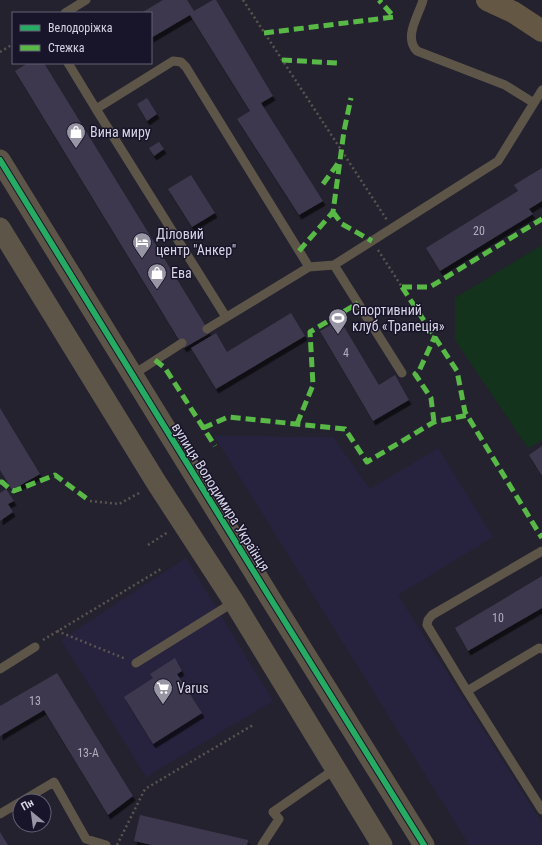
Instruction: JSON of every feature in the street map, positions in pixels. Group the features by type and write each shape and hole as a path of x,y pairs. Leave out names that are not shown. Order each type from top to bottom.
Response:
{"main road":[{"path":"487,0 513,12 542,31"}],"street":[{"name":"вулиця Володимира Українця","path":"0,160 131,376 187,463 424,845"},
{"path":"0,228 156,482 234,602 382,845"}],"lane":[{"path":"67,12 86,0"},
{"path":"423,0 412,30 413,47 417,51 506,85 534,102"},
{"path":"96,109 173,62 180,62 186,67 309,267"},
{"path":"69,64 226,318"},
{"path":"207,329 309,267 334,265 498,161 542,90"},
{"path":"334,265 402,373"},
{"path":"131,376 182,343"},
{"path":"542,551 432,615 428,620 428,625 467,691 542,810"},
{"path":"136,663 234,602"},
{"path":"0,669 35,647"},
{"path":"467,691 539,648 542,649"},
{"path":"262,845 279,819 273,812 336,769"},
{"path":"36,793 54,782 86,839 106,845"},
{"path":"0,814 12,807"}],"path":[{"path":"243,0 393,229"},
{"path":"0,52 12,45"},
{"path":"372,241 402,287"},
{"path":"90,501 119,504 141,492"},
{"path":"148,545 168,532"},
{"path":"35,647 58,631 161,569"},
{"path":"58,631 136,663"},
{"path":"117,845 146,789 253,725"}],"shaded area":[{"path":"214,436 333,437 370,489 438,448 493,537 398,595 542,823 542,845 469,845"},
{"path":"186,558 273,701 146,777 61,640"}],"green space":[{"path":"542,245 542,440 528,448 455,340 455,298"}],"building":[{"path":"163,0 187,0 194,11 213,0 216,0 273,96 261,103 323,201 299,215 237,119 250,111 190,15 152,37 152,12 143,12"},
{"path":"26,64 45,64 210,333 184,348 15,71"},
{"path":"147,98 157,114 147,121 137,104"},
{"path":"159,142 164,149 154,156 149,148"},
{"path":"542,168 542,201 529,209 533,214 440,271 426,248 518,191 514,185"},
{"path":"191,175 215,213 192,227 168,189"},
{"path":"291,313 305,336 216,389 191,348 216,333 227,352"},
{"path":"340,320 379,385 395,375 409,400 373,421 320,331"},
{"path":"0,408 40,474 12,490 0,470"},
{"path":"542,446 542,476 529,455"},
{"path":"6,489 14,501 8,504 13,512 0,521 0,493"},
{"path":"542,576 542,608 468,651 455,628"},
{"name":"Varus","path":"175,658 182,671 177,674 202,713 153,744 124,697 153,678 150,674"},
{"path":"57,673 133,796 108,815 44,710 0,736 0,706"},
{"path":"140,815 248,840 247,845 152,845 134,841"},
{"path":"0,832 8,845 0,845"}],"marked path":[{"path":"264,33 394,17 379,0"},
{"path":"282,60 337,63"},
{"path":"299,251 333,212 344,131 351,98"},
{"path":"323,184 339,162"},
{"path":"333,212 342,224 372,241"},
{"path":"402,287 430,287 542,219"},
{"path":"402,287 457,371 465,412 542,538"},
{"path":"297,424 313,385 310,332 358,303"},
{"path":"434,422 431,398 415,374 419,371 435,336"},
{"path":"155,360 165,368 215,446"},
{"path":"203,428 228,417 345,429 367,462 434,422 468,415"},
{"path":"0,482 14,491 55,475 90,501"}],"cycle path":[{"path":"0,160 158,418 424,845"}],"place":[{"name":"Вина миру","path":"76,149"},
{"name":"Діловий центр \"Анкер\"","path":"142,259"},
{"name":"Ева","path":"157,290"},
{"name":"Спортивний клуб «Трапеція»","path":"338,335"},
{"name":"Varus","path":"163,705"}]}
